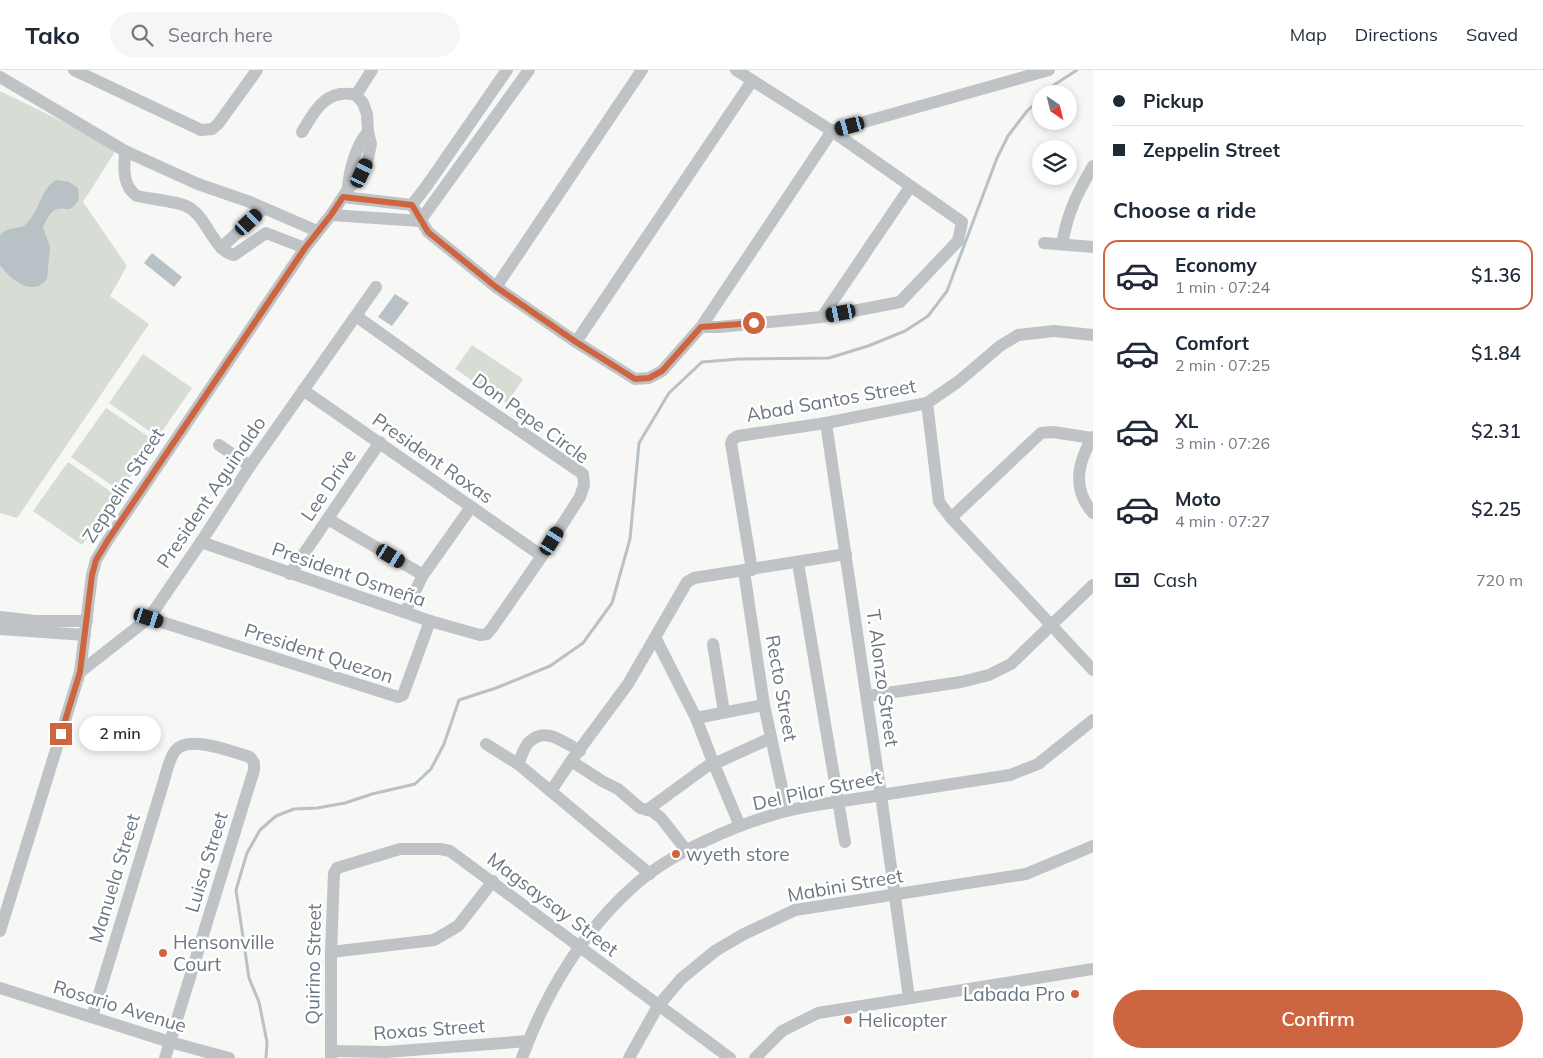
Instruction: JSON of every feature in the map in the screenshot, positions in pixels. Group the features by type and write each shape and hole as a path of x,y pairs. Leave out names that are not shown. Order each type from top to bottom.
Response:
{"street":[{"path":"74,70 201,130 212,129 218,124 255,71"},
{"path":"302,132 312,115 325,99 340,94 356,95 372,70"},
{"path":"412,205 507,70"},
{"path":"420,221 529,70"},
{"path":"496,287 642,70"},
{"path":"701,327 822,317 900,302 958,241 962,222 832,131 736,70"},
{"path":"412,205 428,232 496,287 576,342 635,379 649,378 662,371 701,327 832,131 1049,70"},
{"path":"0,77 124,151 198,184 317,231"},
{"path":"576,342 752,81"},
{"name":"Zeppelin Street","path":"0,931 80,672 92,575 96,560 305,248 362,173 367,163 371,144 367,114 363,103 356,95"},
{"path":"124,151 125,178 131,192 137,196 186,206 202,219 221,248 228,254 234,255 266,233 305,248"},
{"path":"1062,244 1067,219 1077,194 1093,166"},
{"path":"822,317 910,187"},
{"path":"345,193 386,202 412,205"},
{"path":"386,202 386,219"},
{"path":"221,248 264,209"},
{"path":"331,215 420,221"},
{"path":"1044,243 1093,247"},
{"name":"President Aguinaldo","path":"80,672 149,618 250,466 376,287"},
{"name":"Don Pepe Circle","path":"356,316 583,474 584,485 580,497 542,556 487,634"},
{"name":"Abad Santos Street","path":"733,439 738,436 826,423 927,403 959,381 1000,346 1018,335 1054,330 1093,335"},
{"name":"President Roxas","path":"303,390 542,556"},
{"path":"927,403 940,502 951,518 1093,670"},
{"name":"T. Alonzo Street","path":"826,423 896,894 909,998"},
{"path":"951,518 1041,434 1053,432 1093,437 1081,460 1079,478 1080,490 1085,504 1093,513"},
{"name":"Recto Street","path":"733,439 731,443 764,705 787,811"},
{"name":"Lee Drive","path":"290,574 380,442"},
{"path":"219,444 250,466"},
{"path":"405,612 423,575 471,507"},
{"path":"328,519 423,575"},
{"name":"President Osmeña","path":"201,542 430,621 480,635 487,634"},
{"path":"551,791 628,684 687,582 694,578 846,554"},
{"path":"798,563 845,842"},
{"path":"867,696 961,682 989,675 1011,664 1093,585"},
{"path":"0,617 34,621 87,621"},
{"name":"President Quezon","path":"149,618 398,697 403,695 430,621"},
{"path":"0,629 85,635"},
{"path":"655,637 696,718 740,826"},
{"path":"713,644 724,712"},
{"path":"696,718 764,705"},
{"name":"Del Pilar Street","path":"522,1058 528,1041 552,992 580,947 609,910 635,885 686,851 740,826 787,811 1010,775 1038,764 1093,720"},
{"path":"518,764 528,743 542,734 552,735 580,751"},
{"path":"647,810 713,763 771,738"},
{"name":"Luisa Street","path":"165,1058 254,770 254,763 250,757 199,743 182,745 175,751"},
{"path":"486,744 518,764 650,874"},
{"name":"Manuela Street","path":"92,1017 163,784 175,751"},
{"path":"571,761 618,789 640,808 652,811 661,818 686,851"},
{"name":"Mabini Street","path":"629,1058 658,1006 681,980 716,951 744,934 795,910 1026,874 1093,846"},
{"name":"Magsaysay Street","path":"335,870 400,848 450,851 730,1058"},
{"name":"Quirino Street","path":"331,1055 331,952 335,870"},
{"path":"331,952 434,940 458,926 493,881"},
{"path":"754,1058 782,1031 818,1013 1093,969"},
{"name":"Rosario Avenue","path":"0,988 170,1042 229,1058"},
{"name":"Roxas Street","path":"331,1055 528,1041"}],"shaded area":[{"path":"0,91 116,150 83,202 127,266 110,296 149,324 17,518 0,513"},
{"path":"57,180 69,182 78,188 79,199 70,209 55,210 48,217 43,227 50,247 47,279 35,287 28,287 15,281 0,265 0,235 7,230 25,225 32,217 47,188"},
{"path":"152,253 182,277 174,287 144,263"},
{"path":"395,294 409,303 392,326 378,317"},
{"path":"472,345 523,379 507,403 455,369"},
{"path":"143,354 192,388 158,437 109,403"},
{"path":"106,408 155,441 120,491 71,457"},
{"path":"68,462 117,496 82,545 33,511"}],"waterway":[{"path":"1054,85 1077,70"},
{"path":"266,1058 267,1042 259,1002 249,978 236,890 247,853 260,830 276,816 294,809 317,808 345,803 372,794 415,784 431,769 444,744 459,700 496,688 550,666 583,643 612,603 630,539 639,443 669,393 702,362 739,359 829,358 868,346 905,331 928,316 947,291 997,158 1008,136 1032,106"}],"place":[{"name":"wyeth store","path":"676,854"},
{"name":"Hensonville Court","path":"163,953"},
{"name":"Labada Pro","path":"1075,994"},
{"name":"Helicopter","path":"848,1020"}],"route":[{"path":"61,734 80,672 92,575 96,560 305,248 343,197 412,205 428,232 496,287 576,342 635,379 649,378 662,371 701,327 754,323"}]}
